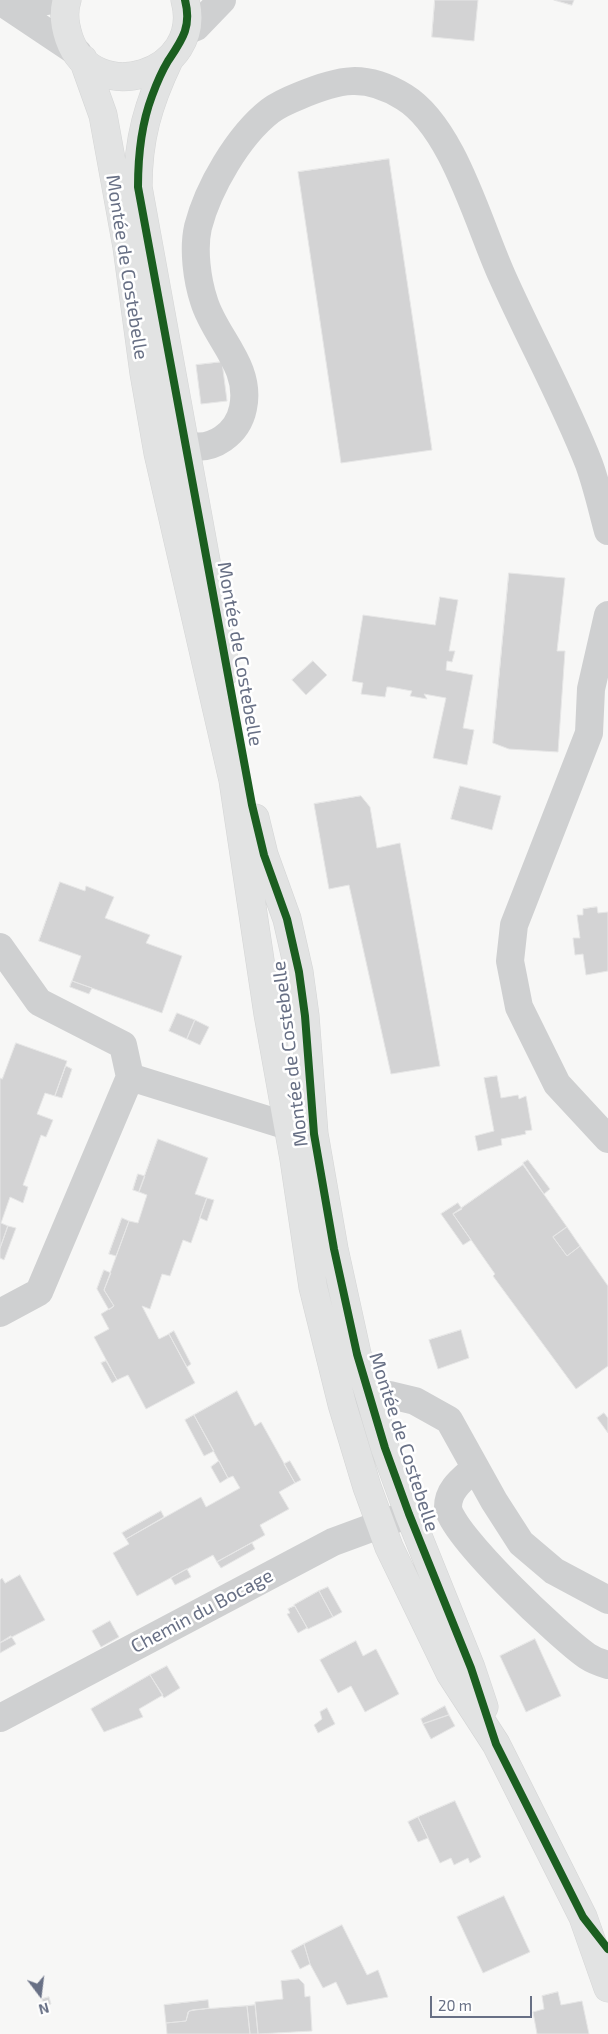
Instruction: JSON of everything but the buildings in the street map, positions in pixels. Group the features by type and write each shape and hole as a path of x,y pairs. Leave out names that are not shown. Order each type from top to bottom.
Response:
{"main road":[{"name":"Montée de Costebelle","path":"67,0 66,30 80,56 102,115 138,322 144,373 158,453 233,780 268,1014 334,1249 357,1354 408,1514 471,1668 496,1744"},
{"path":"80,56 102,72 125,77 141,76 168,60 176,52 186,31 188,18 185,0"},
{"name":"Montée de Costebelle","path":"168,60 152,96 142,134 138,160 138,187 252,805 264,854 287,919 299,972 305,1016 301,1131 313,1288 342,1404 380,1524 416,1606 450,1673 496,1744 583,1917 608,1988"},
{"name":"Montée de Costebelle","path":"583,1917 608,1949"}],"street":[{"path":"0,1 29,4 53,0"},
{"path":"186,31 196,27 222,0"},
{"path":"0,1 80,56"},
{"path":"138,322 150,348 162,412 168,430 186,445 206,447 224,440 236,425 244,408 242,382 237,361 212,322 203,300 198,276 196,250 198,228 221,173 237,148 270,111 320,87 345,81 371,81 404,97 424,111 448,147 502,276 590,467 608,531"},
{"path":"608,615 592,689 589,733 514,925 510,961 519,1007 557,1084 608,1139"},
{"path":"0,947 39,1002 123,1045 130,1077 40,1292 0,1313"},
{"path":"130,1077 301,1131"},
{"path":"342,1404 390,1395 415,1401 449,1420 475,1468 521,1543 554,1570 608,1600"},
{"path":"475,1468 456,1484 450,1497 448,1508 451,1519 483,1560 571,1643 588,1656 608,1665"},
{"name":"Chemin du Bocage","path":"0,1718 333,1542 408,1514"}],"cycle path":[{"path":"185,0 187,18 184,33 159,78 145,118 138,187 252,805 264,855 287,919 299,972 305,1016 314,1134 334,1249 357,1354 385,1448 409,1514 471,1668 496,1744 583,1917 608,1949"}]}
